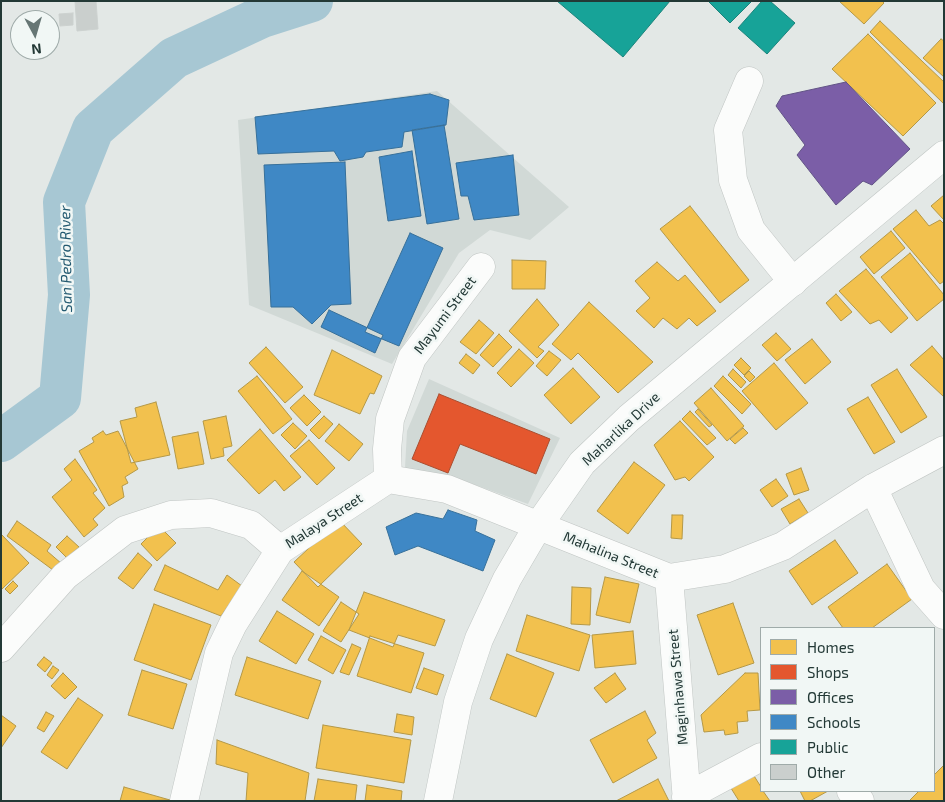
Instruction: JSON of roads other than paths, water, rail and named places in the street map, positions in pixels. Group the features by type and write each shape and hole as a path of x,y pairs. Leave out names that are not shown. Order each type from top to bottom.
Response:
{"street":[{"path":"749,80 728,130 733,180 751,230 793,282"},
{"name":"Maharlika Drive","path":"438,801 458,702 479,639 507,579 538,526 582,463 629,418 944,155"},
{"name":"Mayumi Street","path":"388,479 387,449 390,420 412,358 481,267"},
{"name":"Mahalina Street","path":"538,526 669,578 725,569 783,546 873,488 944,450"},
{"path":"388,479 447,489 538,526"},
{"name":"Malaya Street","path":"184,801 219,653 233,624 280,550 388,479"},
{"path":"873,488 921,589 944,615"},
{"path":"1,648 65,576 125,530 170,515 211,514 251,525 280,550"},
{"name":"Maginhawa Street","path":"669,578 687,799 760,758"}],"waterway":[{"name":"San Pedro River","path":"1,441 60,398 69,295 64,202 93,129 174,58 262,17 312,1"}]}
